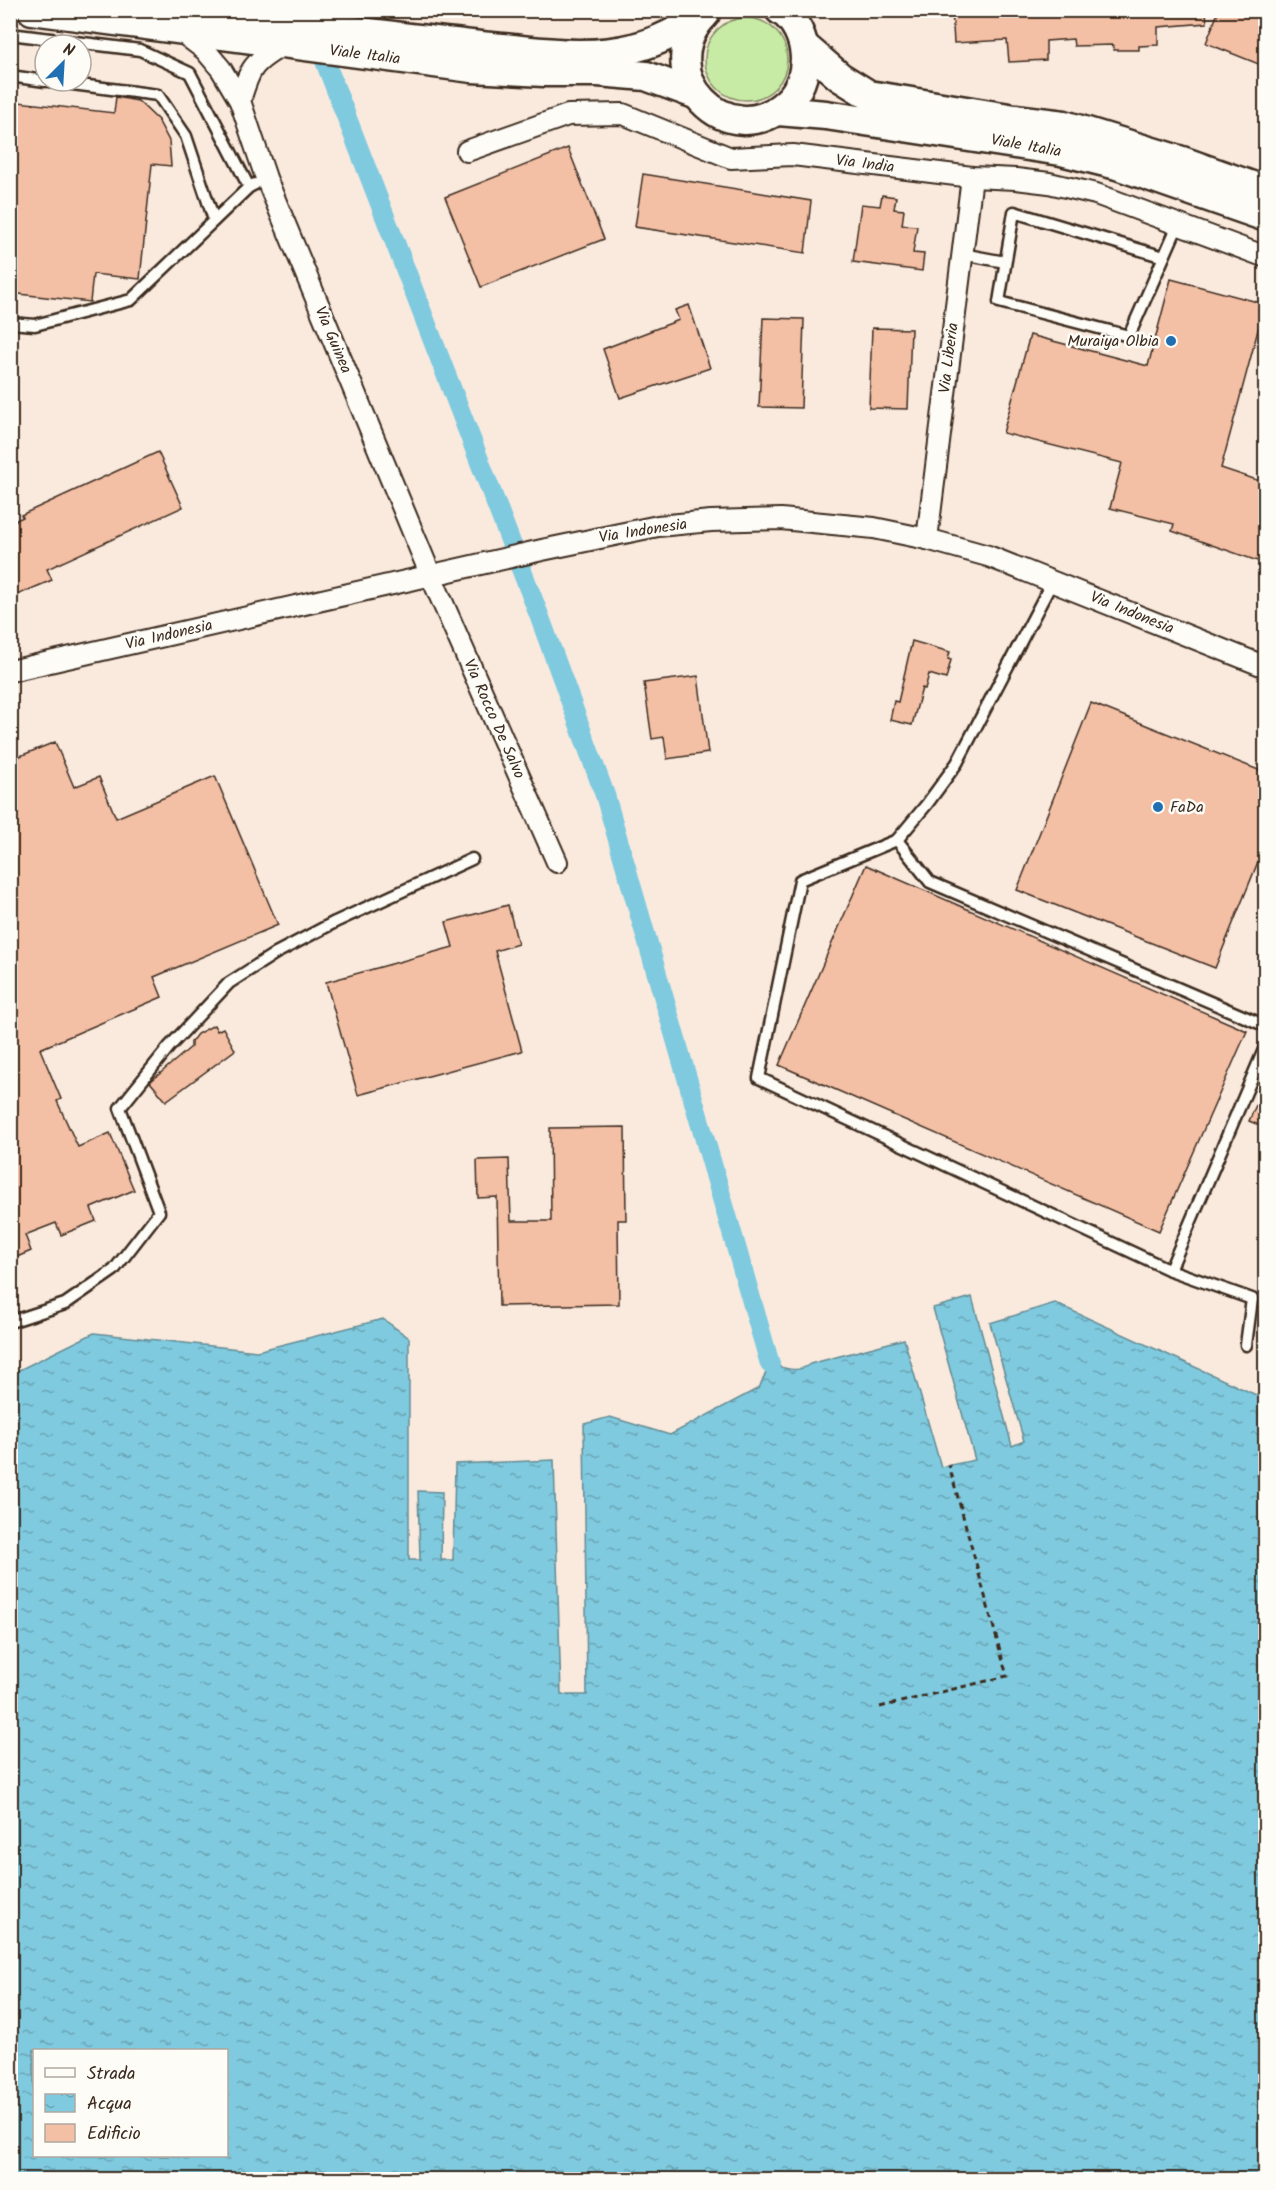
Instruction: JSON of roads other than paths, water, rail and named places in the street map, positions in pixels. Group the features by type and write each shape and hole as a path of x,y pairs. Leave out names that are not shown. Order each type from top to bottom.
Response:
{"main road":[{"name":"Viale Italia","path":"32,10 195,16 289,38 447,44 561,54 601,53 651,43 706,13"},
{"path":"706,13 690,34 684,56 686,74 695,94 713,111 736,119 758,119 778,111 795,94 805,71 805,47 797,28 780,10"},
{"name":"Viale Italia","path":"349,42 472,68 646,76 695,94"},
{"name":"Viale Italia","path":"805,47 840,77 869,95 1064,125 1182,161 1266,191"},
{"name":"Viale Italia","path":"778,111 826,115 1061,151 1137,172 1266,217"}],"street":[{"name":"Via Guinea","path":"195,16 205,50 240,101 257,183 432,576"},
{"path":"240,101 247,75 260,58 289,38"},
{"name":"Via India","path":"467,151 568,115 623,114 731,158 792,155 972,177 1027,180 1096,194 1266,257"},
{"name":"Via Liberia","path":"927,539 972,177"},
{"name":"Via Indonesia","path":"10,671 542,550 658,526 711,521 781,519 874,528 927,539 988,556 1266,667"},
{"name":"Via Rocco De Salvo","path":"432,576 557,862"}],"lane":[{"path":"10,34 140,50 190,73 257,183 214,220 131,300 36,326 10,323"},
{"path":"10,76 33,79"},
{"path":"93,87 158,95 186,136 214,220"},
{"path":"1164,257 1014,212 999,302 1129,336 1164,257 1178,225"},
{"path":"962,254 1005,262"},
{"path":"1052,582 957,763 897,840 800,880 759,1078 1170,1270 1252,1299 1246,1345"},
{"path":"897,840 930,882 1266,1026"},
{"path":"10,1322 65,1304 114,1270 159,1212 120,1108 169,1047 229,983 276,953 335,922 472,859"},
{"path":"1170,1270 1266,1046"}],"water":[{"path":"972,1297 1012,1446 1024,1441 990,1323 1055,1303 1265,1399 1265,2179 11,2179 11,1374 94,1333 257,1351 383,1319 409,1338 409,1560 420,1560 418,1491 442,1492 441,1560 453,1560 455,1464 554,1460 561,1695 587,1695 584,1424 610,1417 670,1435 759,1388 770,1364 800,1369 810,1364 904,1339 941,1467 975,1460 933,1308"}],"waterway":[{"path":"316,38 539,615 605,795 770,1364"}],"place":[{"name":"Muraiya Olbia","path":"1171,341"},
{"name":"FaDa","path":"1158,807"}]}
